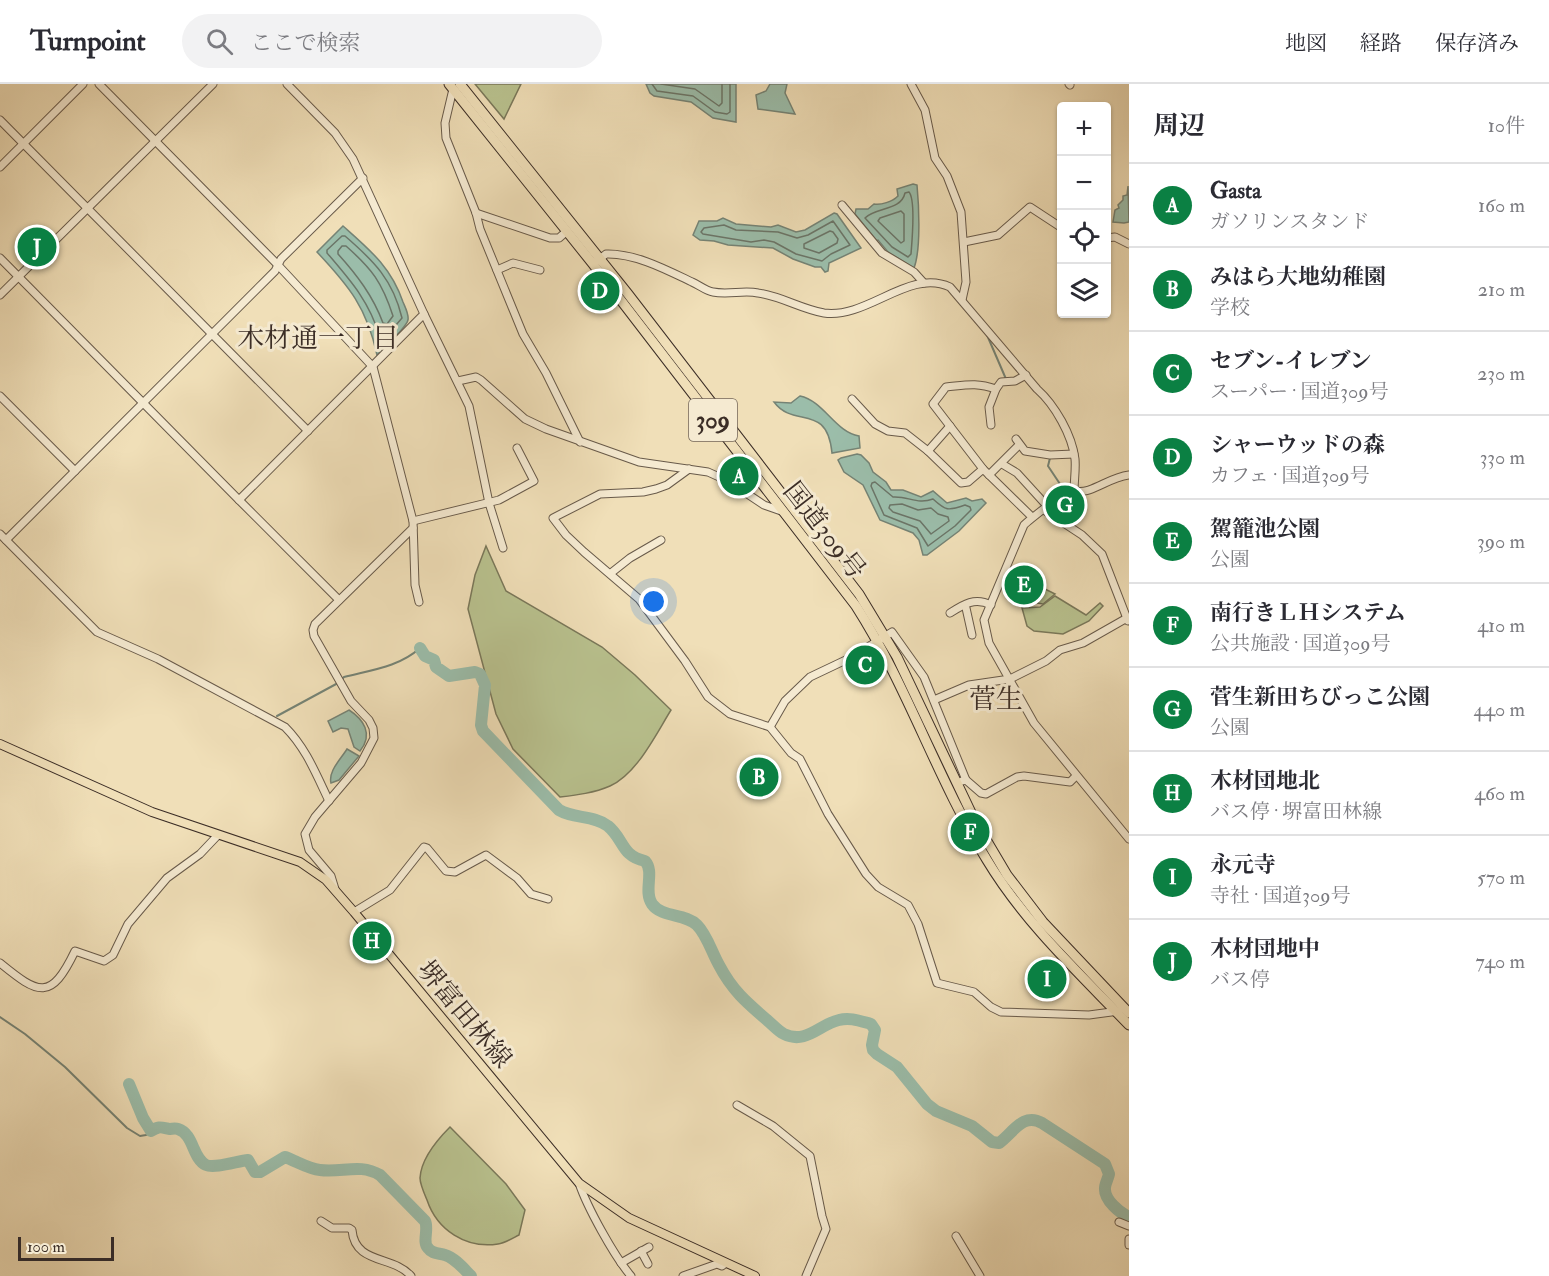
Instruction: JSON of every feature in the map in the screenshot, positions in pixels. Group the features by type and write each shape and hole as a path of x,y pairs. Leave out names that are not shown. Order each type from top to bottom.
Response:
{"highway":[{"name":"国道309号","path":"454,86 567,231 596,261 881,638 960,812 988,863 1004,886 1034,925 1123,1011"},
{"name":"国道309号","path":"454,86 596,261 843,574 881,638 981,833 1007,875 1029,905 1123,1011 1129,1025"}],"main road":[{"name":"堺富田林線","path":"0,744 145,810 300,862 319,873 335,889 579,1183 629,1218 755,1276"}],"street":[{"path":"0,167 83,84"},
{"path":"99,84 278,265 373,367 413,524 415,585 418,602"},
{"path":"0,295 213,84"},
{"path":"287,84 335,133 353,159 424,314 458,381 468,405 489,503 503,548"},
{"path":"911,84 925,110 935,158 947,176 961,212 966,282 962,300"},
{"path":"454,86 445,123 446,138 523,334 546,373 580,442"},
{"path":"0,120 308,431"},
{"path":"6,540 212,334 275,270 281,259 363,178"},
{"path":"842,205 882,253 914,272 924,282"},
{"path":"964,242 998,235 1030,207 1057,225"},
{"path":"476,213 550,238 559,238 567,231"},
{"path":"1111,238 1115,237 1129,244"},
{"path":"596,261 606,254 626,256 674,274 712,292 755,292 772,295 823,313 845,312 924,282 950,287 1037,389 1049,399 1074,454 1074,492"},
{"path":"0,258 339,600"},
{"path":"496,270 513,263 540,270"},
{"path":"239,500 424,314"},
{"path":"991,425 989,407 996,389 1001,382 1015,381 1026,375"},
{"path":"458,381 476,377 525,419 580,442 639,462 708,472 728,481 764,505 784,512"},
{"path":"996,389 982,384 964,383 946,387 933,404 983,469 1032,517"},
{"path":"0,396 75,471"},
{"path":"852,399 875,424 888,431 905,433 962,483 969,482 983,469"},
{"path":"928,451 951,426"},
{"path":"989,475 1002,464 1017,442 1025,451 1050,455 1074,454"},
{"path":"335,889 331,876 309,850 305,834 308,826 361,763 374,738 369,720 351,701 314,636 315,624 413,524 499,500 534,481 517,448"},
{"path":"934,700 969,685 1010,679 1046,661 1060,650 1083,643 1128,618 1102,554 1082,535 1046,509 1017,473 1002,464"},
{"path":"689,468 656,489 643,492 600,494 553,518 566,535 639,599 708,697 730,714 770,727 791,753 800,759 828,814 866,874 878,887 908,905 918,924 937,983 974,992 991,1007 1001,1012 1089,1014 1123,1011"},
{"path":"1129,475 1121,476 1089,490 1065,493 1032,517 1024,525 984,620 989,643 1034,723 1129,839"},
{"path":"0,534 97,632 158,658 285,727 305,751 329,801"},
{"path":"610,573 661,540"},
{"path":"950,613 975,601 983,601 991,605"},
{"path":"966,608 971,632 985,624"},
{"path":"770,727 785,701 810,677 850,658 892,632 924,677 966,780 981,793 986,794 1017,777 1070,782 1076,776"},
{"path":"955,782 966,780"},
{"path":"0,963 24,983 39,988 56,982 63,975 75,951 104,961 113,956 128,924 167,878 200,854 218,835"},
{"path":"354,912 390,890 423,847 427,848 446,871 450,872 455,872 486,855 517,878 531,894 548,899"},
{"path":"737,1105 773,1126 810,1156 826,1229 806,1276"},
{"path":"579,1183 583,1197 631,1276"},
{"path":"321,1221 332,1228 349,1228 352,1230 354,1243 360,1250 405,1270 411,1276"},
{"path":"1119,1222 1129,1226"},
{"path":"956,1236 980,1276"},
{"path":"1129,1239 1129,1245"},
{"path":"621,1263 649,1246"},
{"path":"641,1251 648,1263"},
{"path":"683,1276 726,1263"}],"green space":[{"path":"475,84 521,84 504,119"},
{"path":"1072,494 1072,509 1062,512 1058,502"},
{"path":"486,546 506,591 602,647 671,710 637,763 620,780 610,786 592,792 560,797 513,749 496,714 468,609 475,575"},
{"path":"1009,571 1055,594 1043,604 1024,601 1027,595 1004,581"},
{"path":"1055,596 1086,615 1100,603 1103,606 1089,621 1063,634 1034,631 1027,626 1022,608 1040,607"},
{"path":"450,1127 506,1184 525,1210 519,1235 498,1244 486,1245 464,1240 445,1228 432,1211 423,1192 421,1171 430,1150"}],"water":[{"path":"646,84 736,84 736,122 713,118 691,102 654,96"},
{"path":"770,84 787,84 785,93 795,114 758,109 756,95 766,91"},
{"path":"917,185 919,216 918,250 914,268 888,252 855,214 856,209 868,209 874,204 893,200 898,196 897,189"},
{"path":"1128,186 1129,222 1113,222 1115,210 1119,208 1118,205 1123,200 1123,196 1127,195"},
{"path":"834,213 861,248 829,263 828,271 825,272 821,267 793,259 773,248 728,245 700,240 693,235 699,221 717,221 723,218 736,224 771,227 778,225 796,232 805,230"},
{"path":"343,226 371,251 386,269 407,313 408,320 403,328 377,355 362,311 347,287 317,252"},
{"path":"800,396 816,404 843,429 859,436 860,448 832,453 829,437 824,427 809,418 782,410 774,402 791,403"},
{"path":"857,454 869,463 873,472 886,482 891,490 903,490 921,497 933,491 947,503 966,498 972,501 982,499 986,503 959,531 927,555 923,555 919,540 913,533 880,520 863,485 844,472 838,460"},
{"path":"349,710 365,727 366,739 360,751 354,747 348,729 341,728 333,732 328,721"},
{"path":"347,749 359,756 339,780 331,783 331,774"}],"waterway":[{"path":"987,335 1006,379"},
{"path":"1050,458 1048,466 1064,490"},
{"path":"342,679 394,664 420,648"},
{"path":"420,648 425,656 434,660 436,667 449,676 475,672 480,674 485,685 481,725 483,731 559,810 571,815 590,818 608,826 631,855 645,861 649,871 649,893 652,904 662,912 692,921 697,925 734,989 780,1031 792,1037 799,1037 843,1019 871,1024 875,1030 873,1050 897,1067 927,1104 936,1111 972,1126 992,1142 999,1143 1024,1122 1035,1120 1042,1123 1105,1164 1109,1174 1105,1193 1117,1209 1129,1217"},
{"path":"277,716 338,683"},
{"path":"0,1017 65,1067 127,1128 140,1136 151,1131"},
{"path":"129,1084 151,1131 160,1127 183,1132 201,1162 206,1165 248,1160 255,1172 260,1172 285,1157 307,1167 328,1171 358,1169 373,1171 380,1175 425,1221 426,1245 430,1250 452,1259 471,1276"}],"place":[{"name":"木材団地中","path":"37,247"},
{"name":"シャーウッドの森","path":"600,291"},
{"name":"Gasta","path":"739,476"},
{"name":"菅生新田ちびっこ公園","path":"1065,505"},
{"name":"駕籠池公園","path":"1024,585"},
{"name":"セブン-イレブン","path":"865,665"},
{"name":"みはら大地幼稚園","path":"759,777"},
{"name":"南行きＬＨシステム","path":"970,832"},
{"name":"木材団地北","path":"372,941"},
{"name":"永元寺","path":"1047,979"}],"district":[{"name":"木材通一丁目","path":"318,338"},
{"name":"菅生","path":"996,699"}]}
